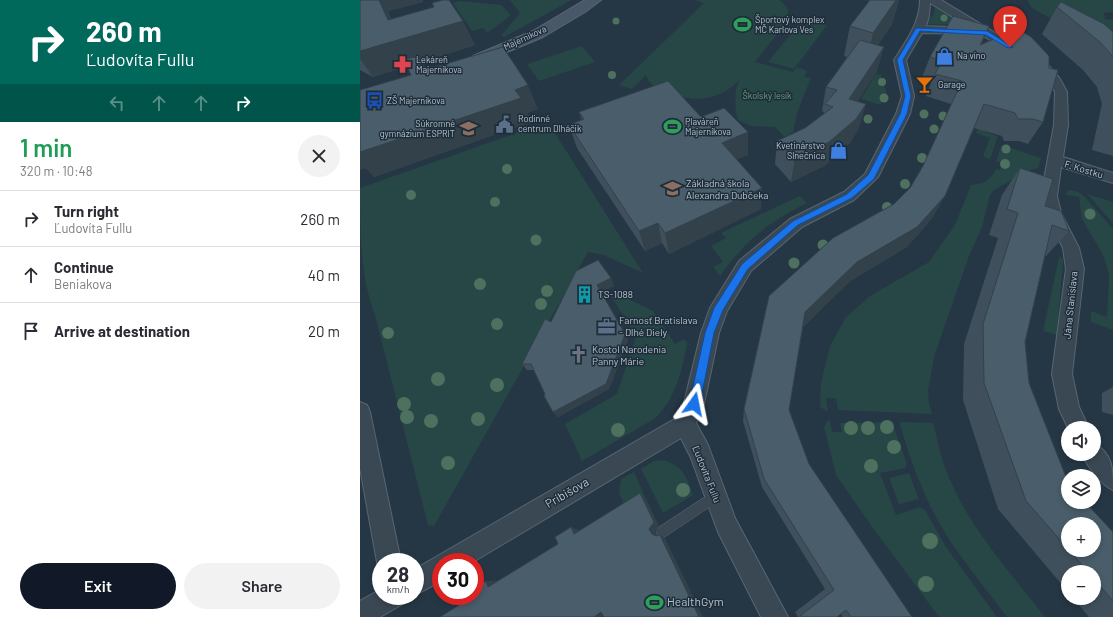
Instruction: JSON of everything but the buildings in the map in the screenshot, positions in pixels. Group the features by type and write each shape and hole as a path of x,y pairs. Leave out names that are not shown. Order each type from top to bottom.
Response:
{"street":[{"name":"Majerníkova","path":"468,62 515,44 541,32 594,0"},
{"path":"684,424 694,404 710,333 719,308 745,266 796,223 849,196 871,177 903,114 908,96 900,60 918,29 926,9 925,0"},
{"name":"Jána Stanislava","path":"933,0 1044,68 1056,82 1061,92 1061,125 1049,196 1053,213 1071,248 1075,269 1062,374 1069,409 1075,421"},
{"path":"918,29 987,33"},
{"name":"F. Kostku","path":"1055,160 1113,178"},
{"path":"360,412 387,553"},
{"name":"Ľudovíta Fullu","path":"684,424 700,453 726,524 775,617"},
{"name":"Pribišova","path":"465,553 684,424"},
{"path":"1099,461 1113,479"},
{"path":"360,615 377,605"}],"lane":[{"path":"662,532 716,496"}],"green space":[{"path":"510,0 572,0 504,37 501,36 520,13"},
{"name":"Školský lesík","path":"694,0 779,0 785,5 788,10 788,19 786,23 755,62 793,72 797,67 807,71 804,77 811,78 798,110 793,132 785,137 775,127 751,126 738,120 735,96 738,82 744,75 728,90 719,95 700,99 680,96 658,89 652,85 646,75 632,89 619,85 704,3"},
{"path":"1027,0 1113,0 1113,14 1112,12 1103,13 1106,17 1104,18 1105,19 1113,20 1113,54 1032,8"},
{"path":"460,1 501,5 511,15 487,33 483,28 472,31 453,3"},
{"path":"935,5 968,25 926,24 933,15"},
{"path":"803,19 827,25 794,69 768,62"},
{"path":"582,46 595,62 539,81 527,64"},
{"path":"876,74 881,75 887,95 880,105 861,99"},
{"path":"981,122 988,124 985,132 998,136 990,159 983,156 990,138 976,133"},
{"path":"531,128 555,133 643,273 604,255 588,252 434,526 428,525 375,315 366,285 361,237 360,188"},
{"path":"1002,145 1041,158 1038,168 1031,170 994,190 990,195 982,227 969,256 934,357 928,391 932,414 838,410 836,398 826,398 828,411 821,408 821,383 830,346 846,317 870,296 929,262 955,225 971,185 983,183 992,176 996,169 1000,170 1002,163 996,161"},
{"path":"1070,190 1083,195 1113,229 1113,330 1091,322 1091,311 1107,317 1109,273 1102,253 1082,219 1079,197 1067,195 1067,191"},
{"path":"1087,194 1113,202 1113,223"},
{"path":"800,196 807,203 769,225 748,242 720,276 713,267 723,262 711,246 726,238 721,233"},
{"path":"1059,257 1062,258 1063,261 1057,335 1043,331"},
{"path":"619,294 653,311 675,344 684,339 687,343 683,364 673,394 662,411 654,419 582,461 565,424 617,394 636,337 612,297"},
{"path":"830,420 832,432 842,432 840,423 892,422 907,464 905,468 880,473 896,515 920,507 925,510 946,547 997,617 939,617 836,475 824,427 827,421"},
{"path":"901,422 933,423 944,464 963,506 988,545 1045,617 1007,617 969,567 939,523 925,495 909,453 900,424"},
{"path":"664,460 680,469 686,477 693,495 663,513 641,469 654,461"},
{"path":"634,472 646,499 627,511 619,493 621,479"},
{"path":"909,473 919,499 899,504 889,478"}],"place":[{"name":"Športový komplex MČ Karlova Ves","path":"742,25"},
{"name":"Na víno","path":"944,56"},
{"name":"Lekáreň Majerníkova","path":"403,65"},
{"name":"Garage","path":"925,85"},
{"name":"ZŠ Majerníkova","path":"374,101"},
{"name":"Rodinné centrum Dlháčik","path":"505,124"},
{"name":"Plaváreň Majerníkova","path":"672,127"},
{"name":"Súkromné gymnázium ESPRIT","path":"468,129"},
{"name":"Kvetinárstvo Slnečnica","path":"838,151"},
{"name":"Základná škola Alexandra Dubčeka","path":"673,189"},
{"name":"TS-1088","path":"585,294"},
{"name":"Farnosť Bratislava - Dlhé Diely","path":"606,326"},
{"name":"Kostol Narodenia Panny Márie","path":"579,355"},
{"name":"HealthGym","path":"654,602"}],"route":[{"path":"694,404 710,333 719,308 745,266 796,223 849,196 871,177 882,158 903,114 908,96 900,60 918,29 987,33 1010,47"}]}
